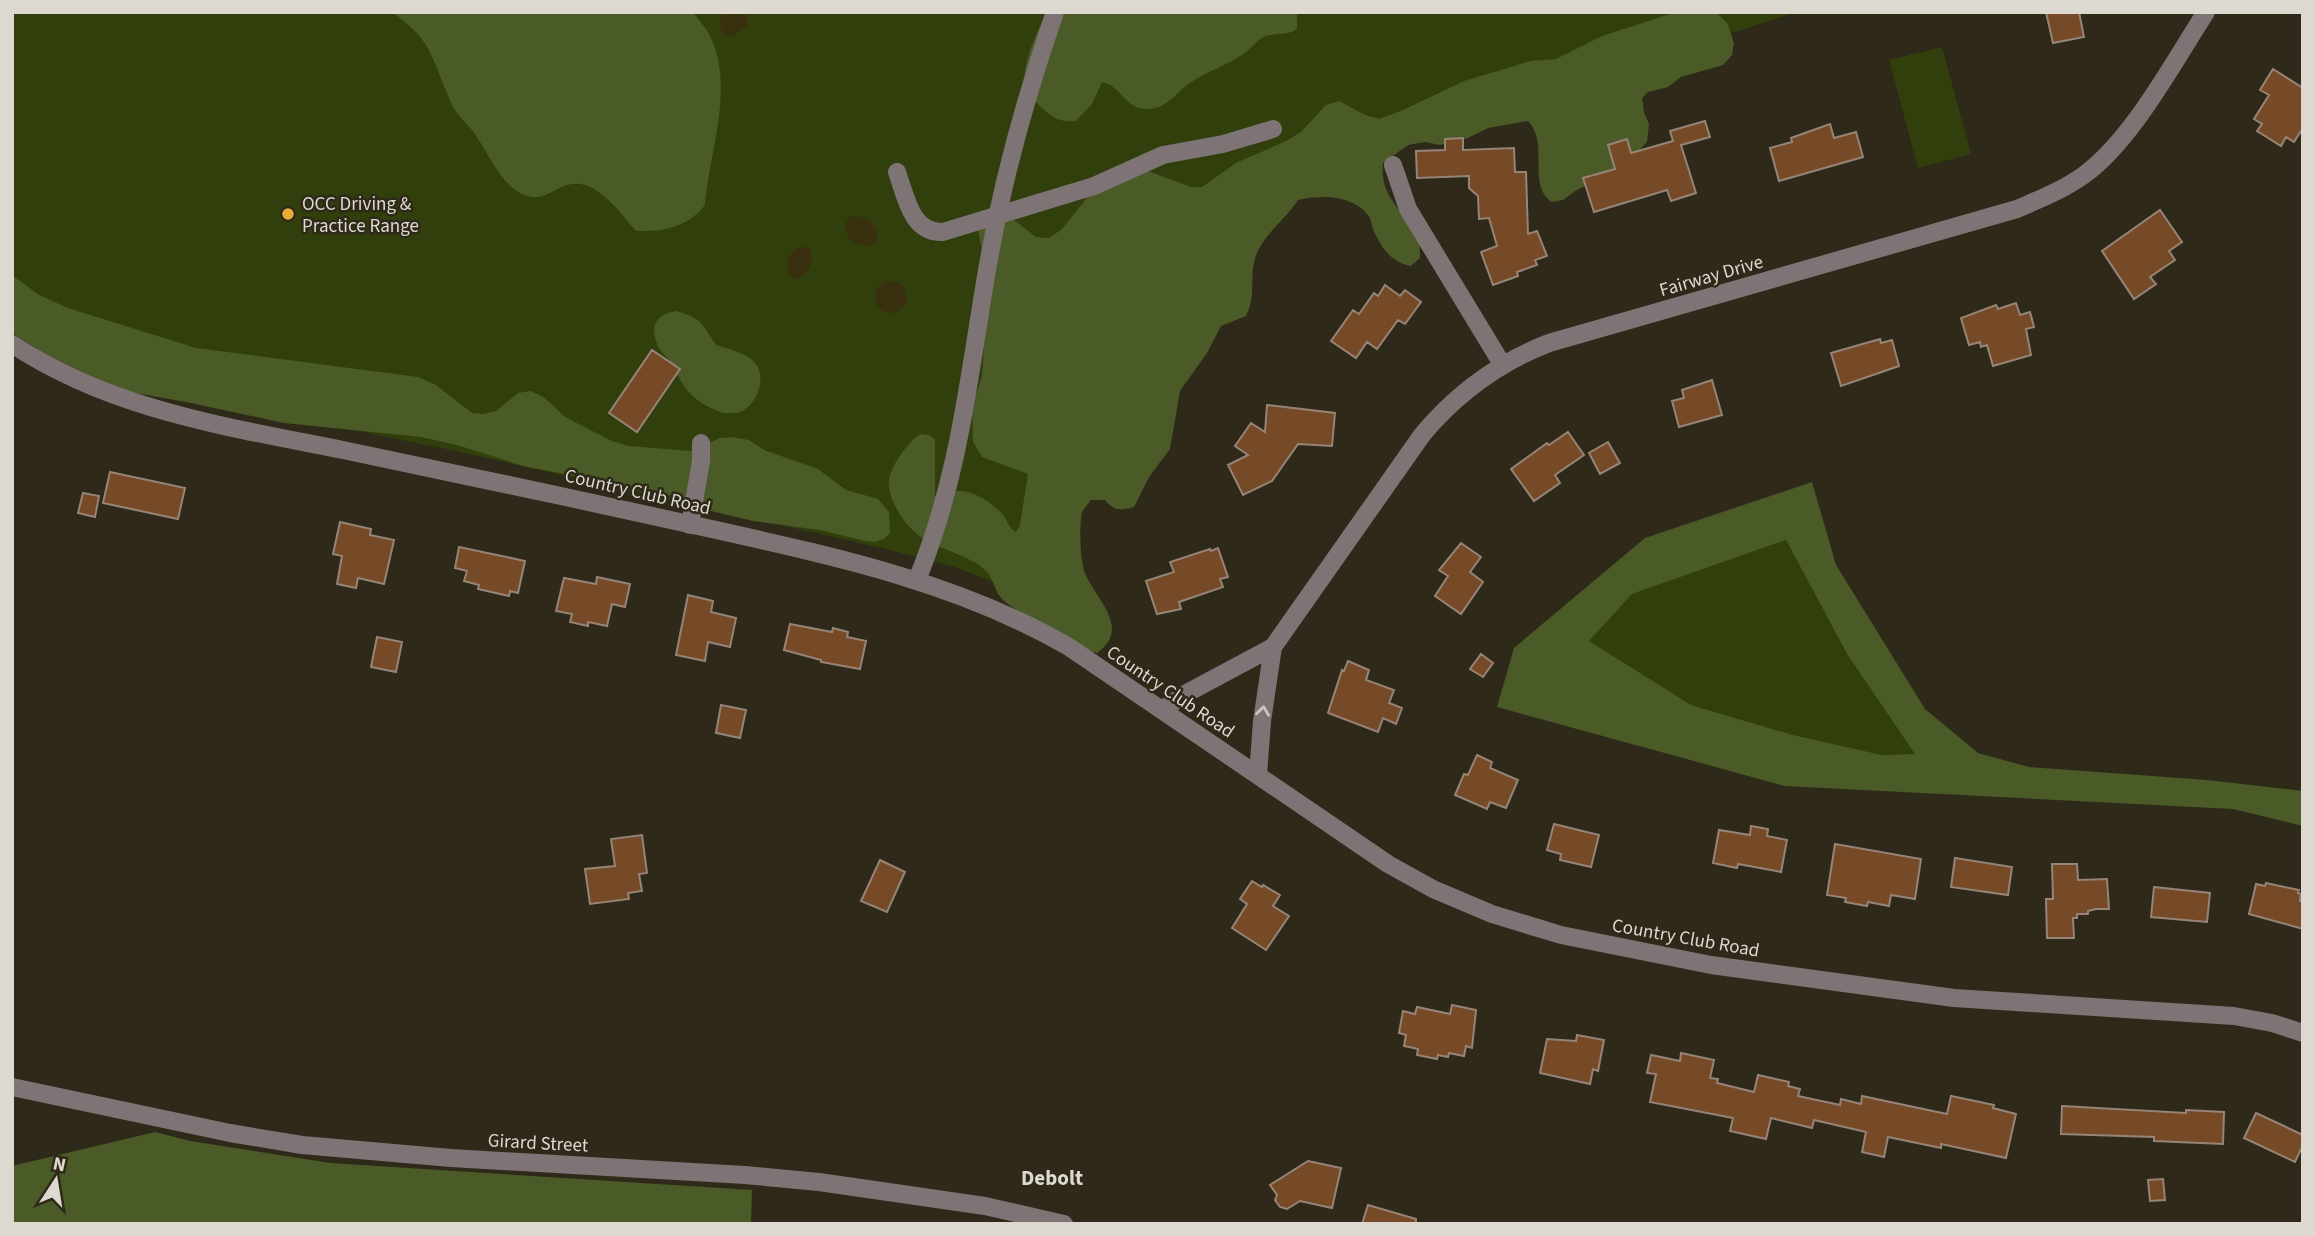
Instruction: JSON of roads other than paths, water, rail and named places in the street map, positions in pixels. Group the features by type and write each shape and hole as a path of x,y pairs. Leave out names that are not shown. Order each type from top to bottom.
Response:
{"street":[{"path":"917,580 937,529 957,455 998,215 1026,98 1055,12"},
{"name":"Fairway Drive","path":"1258,775 1262,721 1273,647 1422,435 1443,411 1485,376 1502,364 1549,343 2017,209 2053,194 2085,174 2130,127 2206,12"},
{"path":"897,172 914,216 923,229 943,232 1094,186 1163,155 1205,148 1273,129"},
{"path":"1393,165 1408,209 1502,364"},
{"name":"Country Club Road","path":"12,344 78,382 158,411 796,548 917,580 975,600 1034,627 1069,647 1388,864 1433,889 1492,914 1561,935 1758,972 1954,998 2234,1016 2303,1032"},
{"path":"690,524 701,461 701,443"},
{"name":"Fairway Drive","path":"1162,710 1187,693 1273,647"},
{"name":"Girard Street","path":"12,1087 230,1133 302,1145 452,1158 745,1175 820,1182 985,1206 1064,1224"}],"place":[{"name":"OCC Driving & Practice Range","path":"288,214"}],"district":[{"name":"Debolt","path":"1052,1178"}]}
